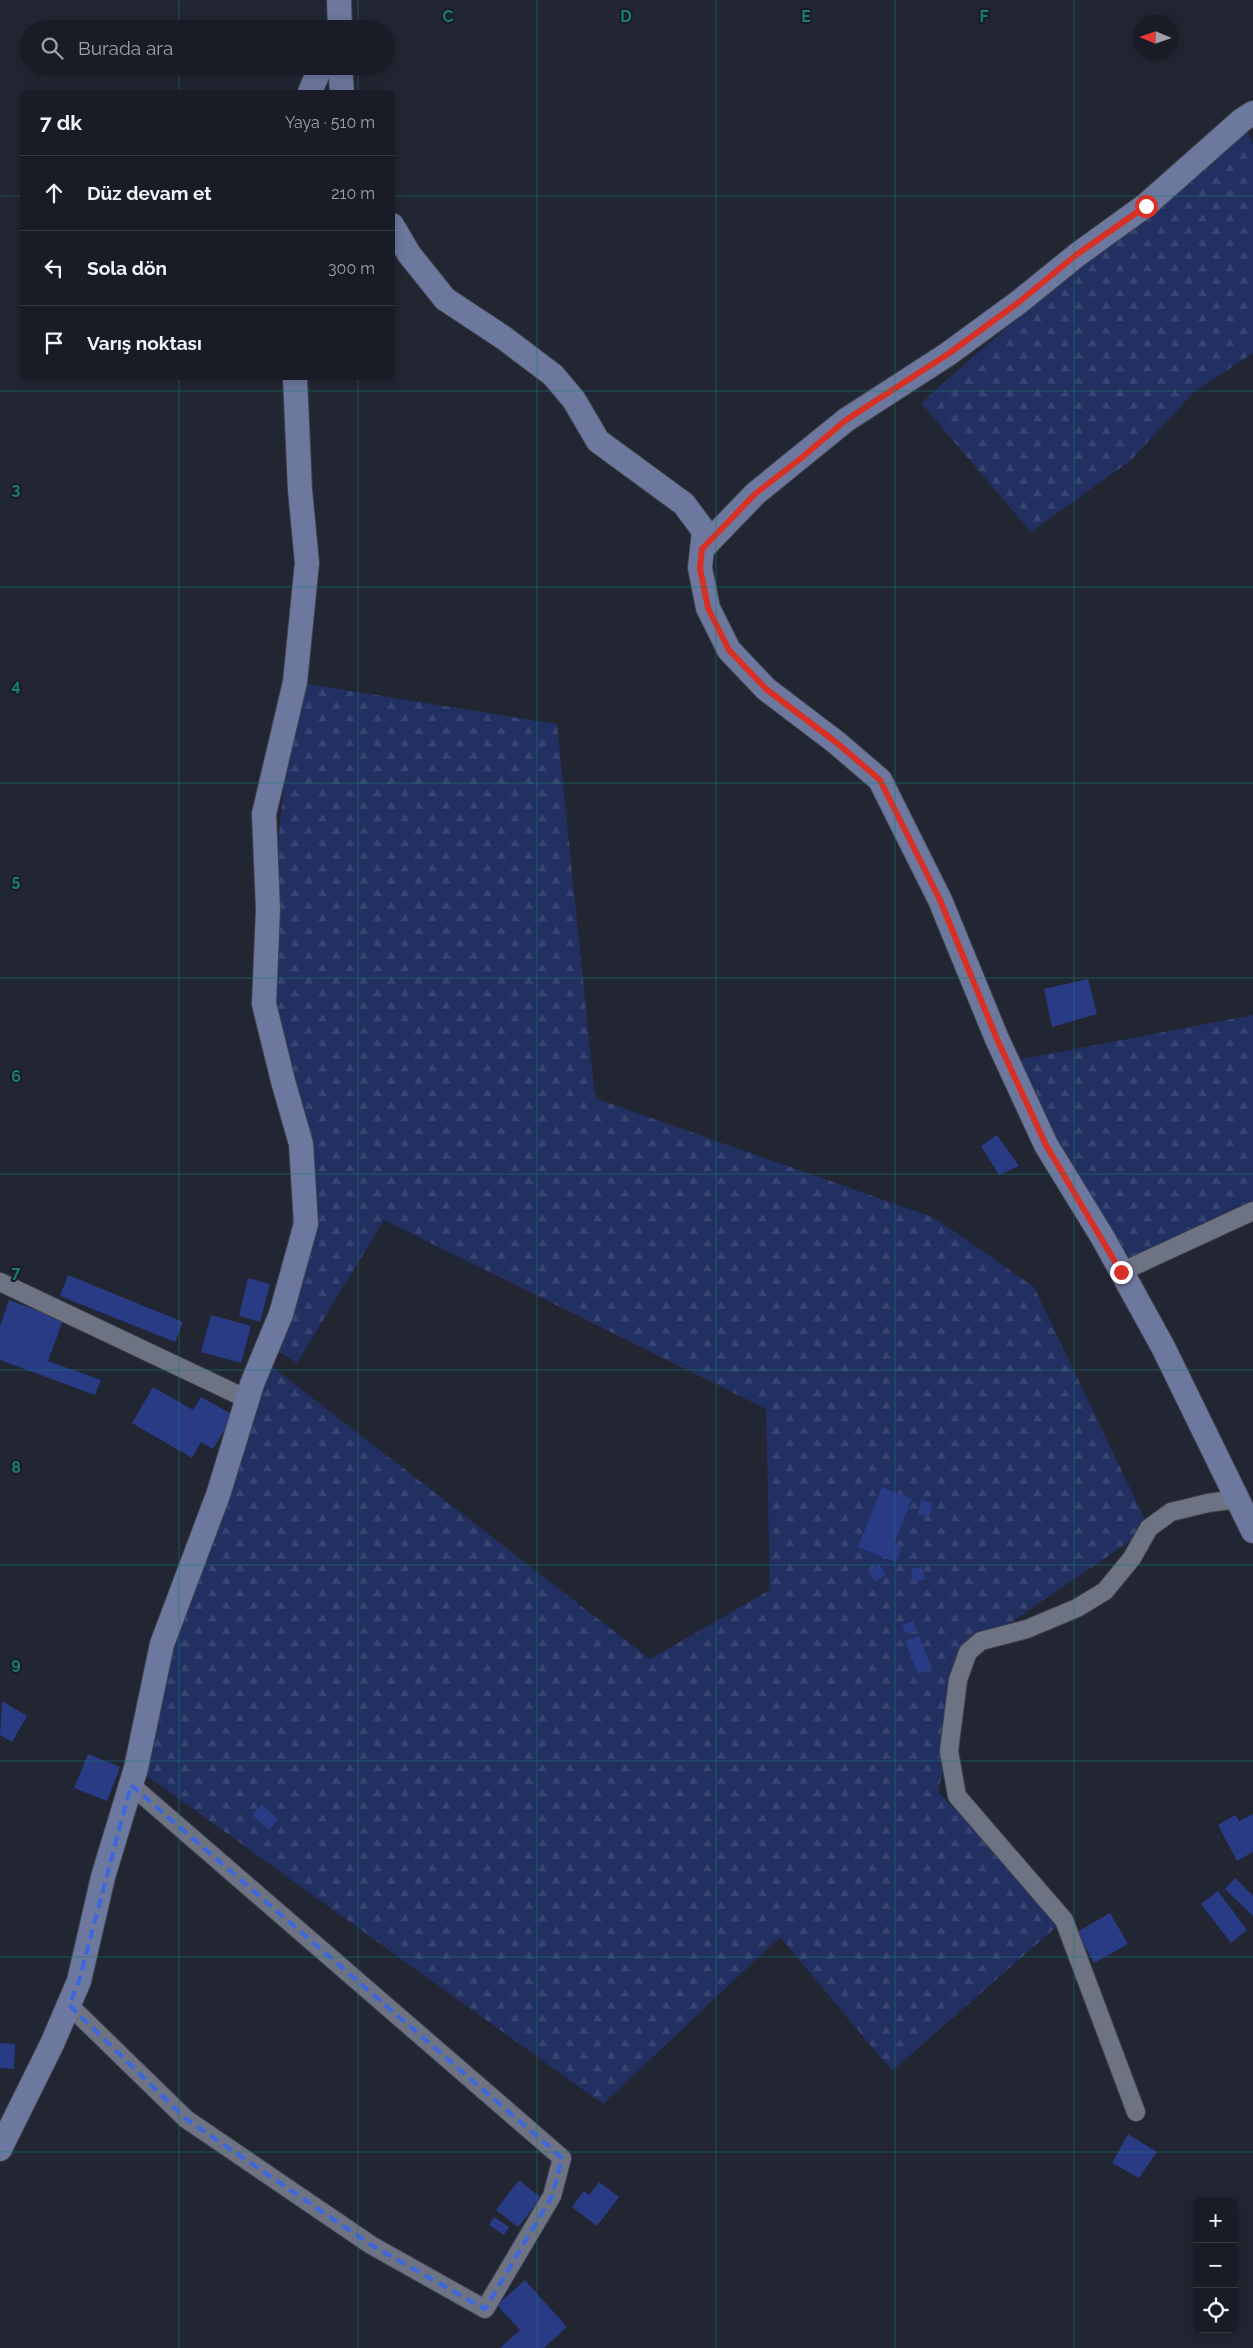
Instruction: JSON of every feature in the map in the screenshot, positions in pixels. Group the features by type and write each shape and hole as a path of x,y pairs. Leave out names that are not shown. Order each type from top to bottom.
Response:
{"street":[{"path":"311,90 317,75"},
{"path":"341,75 342,90"},
{"path":"702,549 755,494 846,420 948,354 1019,302 1076,255 1146,206 1242,120 1253,113"},
{"path":"395,230 409,254 445,299 504,338 553,375 574,400 598,441 684,504 704,531 700,568 708,608 729,650 766,689 837,743 880,780 940,900 997,1039 1046,1145 1163,1347 1253,1531"},
{"path":"0,2149 52,2044 79,1981 103,1877 131,1786 162,1644 218,1495 247,1399 281,1314 306,1224 301,1144 264,1004 268,910 264,814 295,682 306,563 295,380"},
{"path":"1121,1272 1253,1211"},
{"path":"0,1282 247,1399"},
{"path":"1136,2112 1064,1920 957,1796 949,1751 958,1680 968,1652 981,1641 1027,1630 1077,1608 1105,1591 1132,1558 1149,1528 1171,1512 1208,1503 1238,1499"},
{"path":"69,2005 186,2119 371,2245 485,2309 552,2196 562,2158 131,1786"}],"highlighted area":[{"path":"131,1785 562,2158 552,2196 485,2309 371,2245 186,2119 69,2005 79,1981"}],"green space":[{"path":"1242,120 1253,144 1253,353 1194,392 1130,461 1031,532 921,403"},
{"path":"295,682 557,724 595,1098 935,1218 1034,1287 1149,1528 968,1652 938,1792 1064,1920 892,2071 780,1937 603,2104 136,1768 262,1359 650,1659 770,1590 766,1409 384,1220 297,1363 268,1344 303,1163 266,956"},
{"path":"1253,1015 1253,1210 1121,1272 1007,1062"}],"building":[{"path":"1088,979 1097,1014 1052,1027 1044,989"},
{"path":"997,1135 1019,1166 999,1175 981,1146"},
{"path":"68,1275 183,1322 175,1342 60,1296"},
{"path":"248,1278 270,1284 260,1322 239,1316"},
{"path":"9,1300 63,1320 48,1361 101,1380 95,1395 0,1360 0,1326"},
{"path":"211,1315 251,1326 241,1363 201,1352"},
{"path":"153,1387 193,1410 201,1397 233,1415 213,1449 201,1442 192,1458 132,1423"},
{"path":"882,1487 912,1499 894,1544 902,1547 896,1562 858,1547"},
{"path":"921,1500 932,1503 930,1516 918,1515"},
{"path":"879,1564 886,1574 876,1582 868,1572"},
{"path":"922,1567 925,1580 913,1582 911,1569"},
{"path":"913,1621 916,1630 906,1634 902,1625"},
{"path":"919,1636 932,1668 918,1674 905,1641"},
{"path":"2,1701 27,1716 12,1742 0,1735"},
{"path":"88,1754 120,1767 107,1801 74,1788"},
{"path":"262,1804 278,1819 269,1830 252,1815"},
{"path":"1253,1814 1253,1852 1237,1861 1218,1825 1235,1815 1239,1821"},
{"path":"1235,1878 1253,1896 1253,1916 1225,1889"},
{"path":"1218,1891 1247,1930 1231,1943 1201,1904"},
{"path":"1110,1913 1128,1944 1094,1963 1077,1932"},
{"path":"0,2043 15,2044 14,2069 0,2068"},
{"path":"1128,2134 1157,2152 1139,2178 1112,2163"},
{"path":"519,2180 541,2198 518,2227 496,2210"},
{"path":"599,2182 619,2197 597,2226 572,2207 584,2191 589,2195"},
{"path":"494,2217 509,2227 504,2235 489,2225"},
{"path":"525,2280 567,2327 544,2348 500,2348 520,2330 497,2305"}],"route":[{"path":"1121,1272 1103,1238 1046,1145 997,1039 940,900 880,780 837,743 766,689 729,650 708,608 700,568 702,549 755,494 846,420 948,354 1019,302 1076,255 1146,206"}]}
